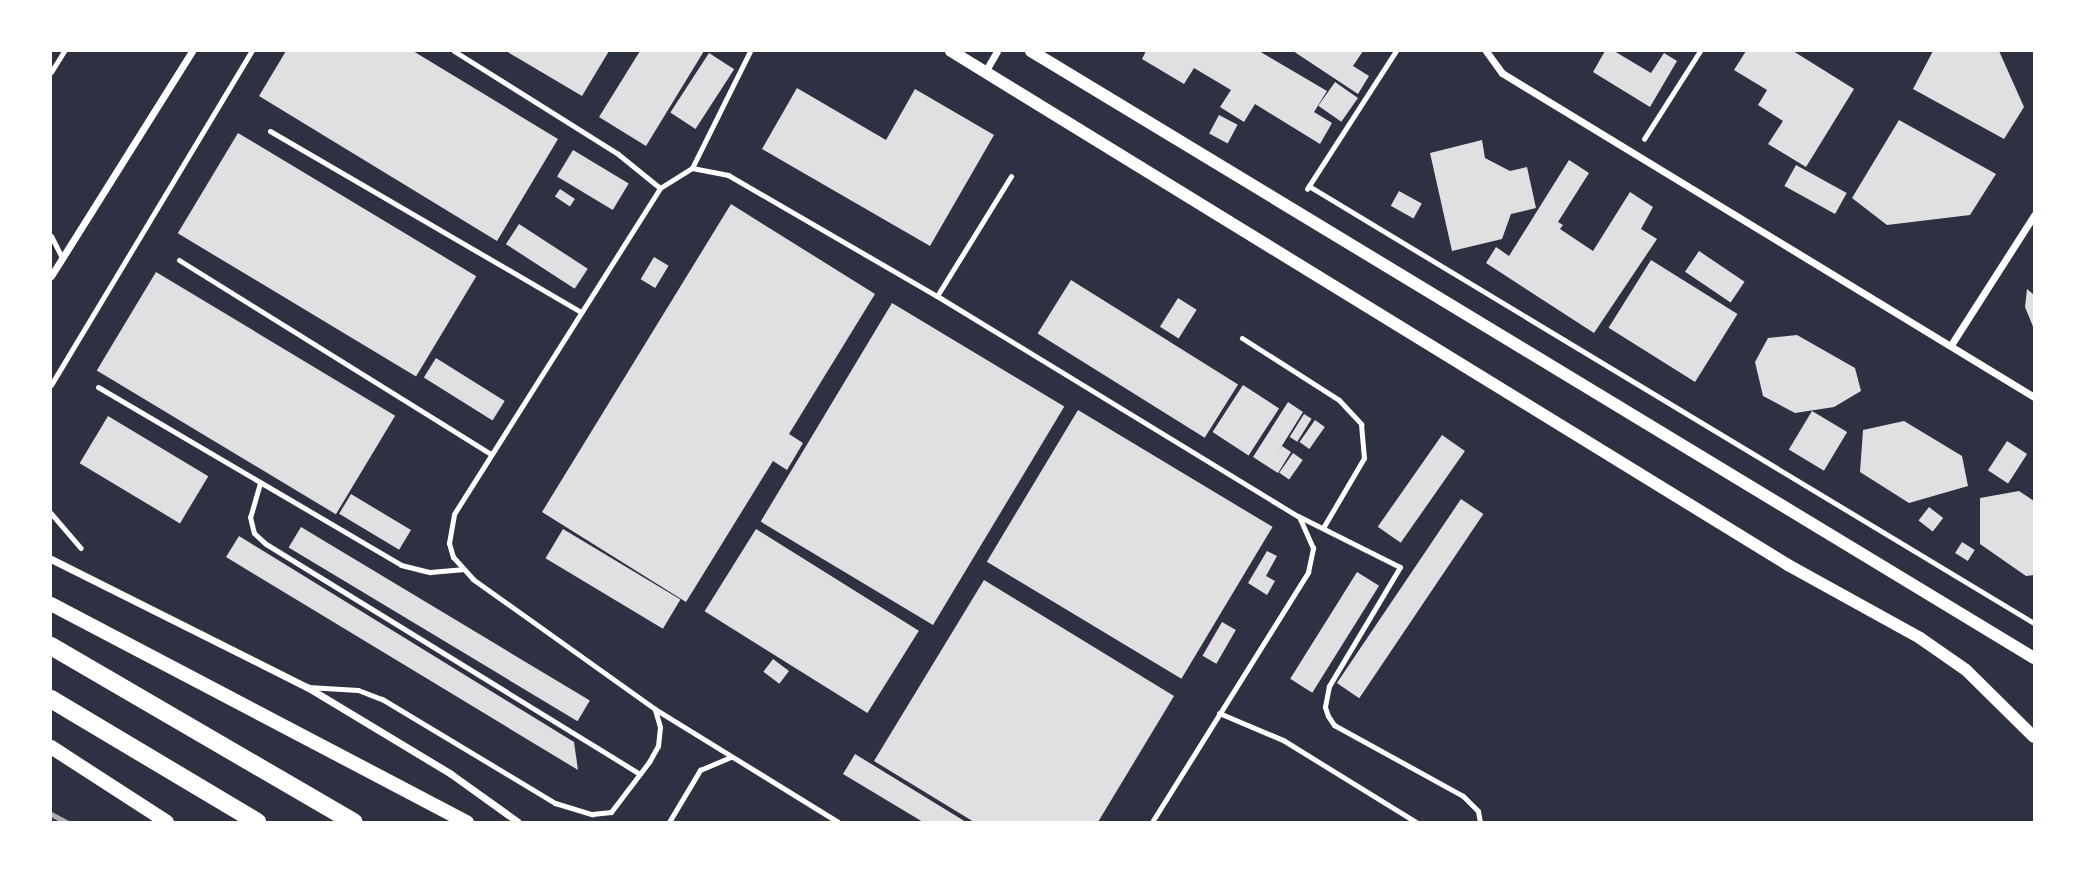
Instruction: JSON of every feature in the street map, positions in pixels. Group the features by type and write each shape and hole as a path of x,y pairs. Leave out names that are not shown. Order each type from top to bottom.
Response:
{"main road":[{"path":"51,604 467,822"},
{"path":"51,646 354,822"},
{"path":"51,699 257,822"},
{"path":"51,747 167,822"}],"street":[{"path":"51,276 192,51"},
{"path":"985,72 997,51"},
{"path":"1031,51 2034,658"},
{"path":"1486,51 1502,73 1636,151 2034,397"},
{"path":"958,53 1788,565 1920,638 1966,670 2034,737"},
{"path":"1951,345 2034,215"},
{"path":"51,559 307,687 461,781 518,822"}],"lane":[{"path":"51,72 64,51"},
{"path":"454,51 618,154 660,188"},
{"path":"750,51 692,168 660,188 491,454 449,528 453,557 461,569 654,709 838,822"},
{"path":"271,131 581,312"},
{"path":"692,168 728,175 937,296 1298,516 1400,568 1329,687 1325,696 1328,716 1334,724 1463,796 1478,811 1480,822"},
{"path":"937,296 1011,176"},
{"path":"51,236 62,258"},
{"path":"179,260 491,454"},
{"path":"1242,338 1346,405 1361,424 1364,458 1323,528"},
{"path":"98,387 401,565 430,572 461,569"},
{"path":"260,483 250,517 254,533 266,544 640,774"},
{"path":"1152,822 1308,572 1313,548 1298,516"},
{"path":"307,687 333,686 382,699 573,811 611,812 658,746 660,727 654,709"},
{"path":"1219,713 1276,736 1416,822"},
{"path":"669,822 700,770 731,757"}],"path":[{"path":"51,385 252,51"},
{"path":"1293,210 1396,51"},
{"path":"1636,151 1700,51"},
{"path":"1309,186 2034,623"},
{"path":"51,513 81,548"}],"building":[{"path":"286,51 413,51 558,139 497,241 259,96"},
{"path":"506,51 609,51 582,96"},
{"path":"640,51 704,51 646,146 599,117"},
{"path":"1146,51 1259,51 1327,91 1314,112 1332,123 1320,144 1255,104 1244,122 1220,107 1231,90 1194,68 1184,84 1142,59"},
{"path":"1293,51 1363,51 1353,66 1369,76 1358,94"},
{"path":"1605,51 1614,51 1651,73 1664,53 1677,61 1650,107 1593,72"},
{"path":"1746,51 1793,51 1854,89 1806,167 1768,144 1783,121 1758,105 1767,90 1734,70"},
{"path":"1933,51 1999,51 2024,107 2004,139 1913,89"},
{"path":"709,53 734,69 695,129 670,113"},
{"path":"1335,82 1358,98 1341,122 1318,106"},
{"path":"797,88 886,140 915,89 994,135 930,246 762,149"},
{"path":"1219,115 1238,125 1228,143 1209,134"},
{"path":"1899,120 1996,174 1970,215 1887,225 1852,198"},
{"path":"238,133 476,276 416,376 178,233"},
{"path":"1482,140 1485,158 1510,171 1527,167 1536,208 1511,214 1502,239 1452,251 1430,153"},
{"path":"573,150 629,183 613,210 557,177"},
{"path":"1569,160 1589,173 1558,222 1563,225 1560,229 1593,251 1630,192 1653,207 1641,229 1657,239 1594,333 1486,263 1496,247 1509,256"},
{"path":"1796,165 1847,193 1835,214 1784,186"},
{"path":"560,189 575,199 570,207 555,196"},
{"path":"1399,191 1422,204 1413,218 1391,206"},
{"path":"731,204 875,294 789,434 803,443 787,470 773,461 686,602 542,512"},
{"path":"519,224 588,269 575,289 506,244"},
{"path":"1699,251 1745,282 1731,302 1685,272"},
{"path":"654,257 669,266 655,288 641,279"},
{"path":"1651,260 1738,314 1695,382 1609,328"},
{"path":"156,272 395,416 336,514 97,371"},
{"path":"1071,280 1238,384 1205,438 1038,333"},
{"path":"2027,289 2034,295 2034,329 2025,307"},
{"path":"1178,298 1197,310 1179,338 1160,327"},
{"path":"892,303 1064,407 933,625 761,522"},
{"path":"1797,335 1855,368 1861,391 1834,407 1795,413 1763,396 1755,362 1768,338"},
{"path":"436,358 505,401 493,420 424,378"},
{"path":"1243,385 1279,408 1249,455 1213,432"},
{"path":"1288,402 1303,412 1275,457 1282,446 1291,452 1278,473 1253,457"},
{"path":"1078,410 1273,527 1181,679 987,562"},
{"path":"1812,411 1847,432 1824,471 1789,450"},
{"path":"1304,414 1312,419 1297,442 1290,437"},
{"path":"108,416 208,476 180,523 80,463"},
{"path":"1315,420 1325,427 1309,449 1300,442"},
{"path":"1904,421 1962,456 1968,486 1909,503 1860,472 1863,430"},
{"path":"1442,435 1465,451 1401,543 1378,527"},
{"path":"2007,441 2027,454 2008,483 1988,470"},
{"path":"1293,453 1303,460 1289,480 1279,473"},
{"path":"2019,491 2034,501 2034,575 2026,576 1980,544 1980,498"},
{"path":"351,494 411,530 399,550 339,514"},
{"path":"1461,499 1483,514 1359,698 1337,683"},
{"path":"1929,507 1943,518 1933,531 1919,520"},
{"path":"301,527 590,701 578,721 289,548"},
{"path":"563,529 680,600 663,629 545,558"},
{"path":"756,529 919,631 867,713 705,611"},
{"path":"239,536 574,742 578,770 226,557"},
{"path":"1962,542 1975,550 1968,561 1955,553"},
{"path":"1267,551 1277,556 1266,576 1275,581 1267,595 1248,583"},
{"path":"1357,572 1379,586 1312,693 1290,679"},
{"path":"984,580 1174,696 1098,822 974,822 874,761"},
{"path":"1222,622 1236,630 1216,664 1202,656"},
{"path":"773,659 789,671 779,684 763,672"},
{"path":"855,754 966,822 923,822 843,774"}],"railway":[{"path":"51,814 66,822"}]}
